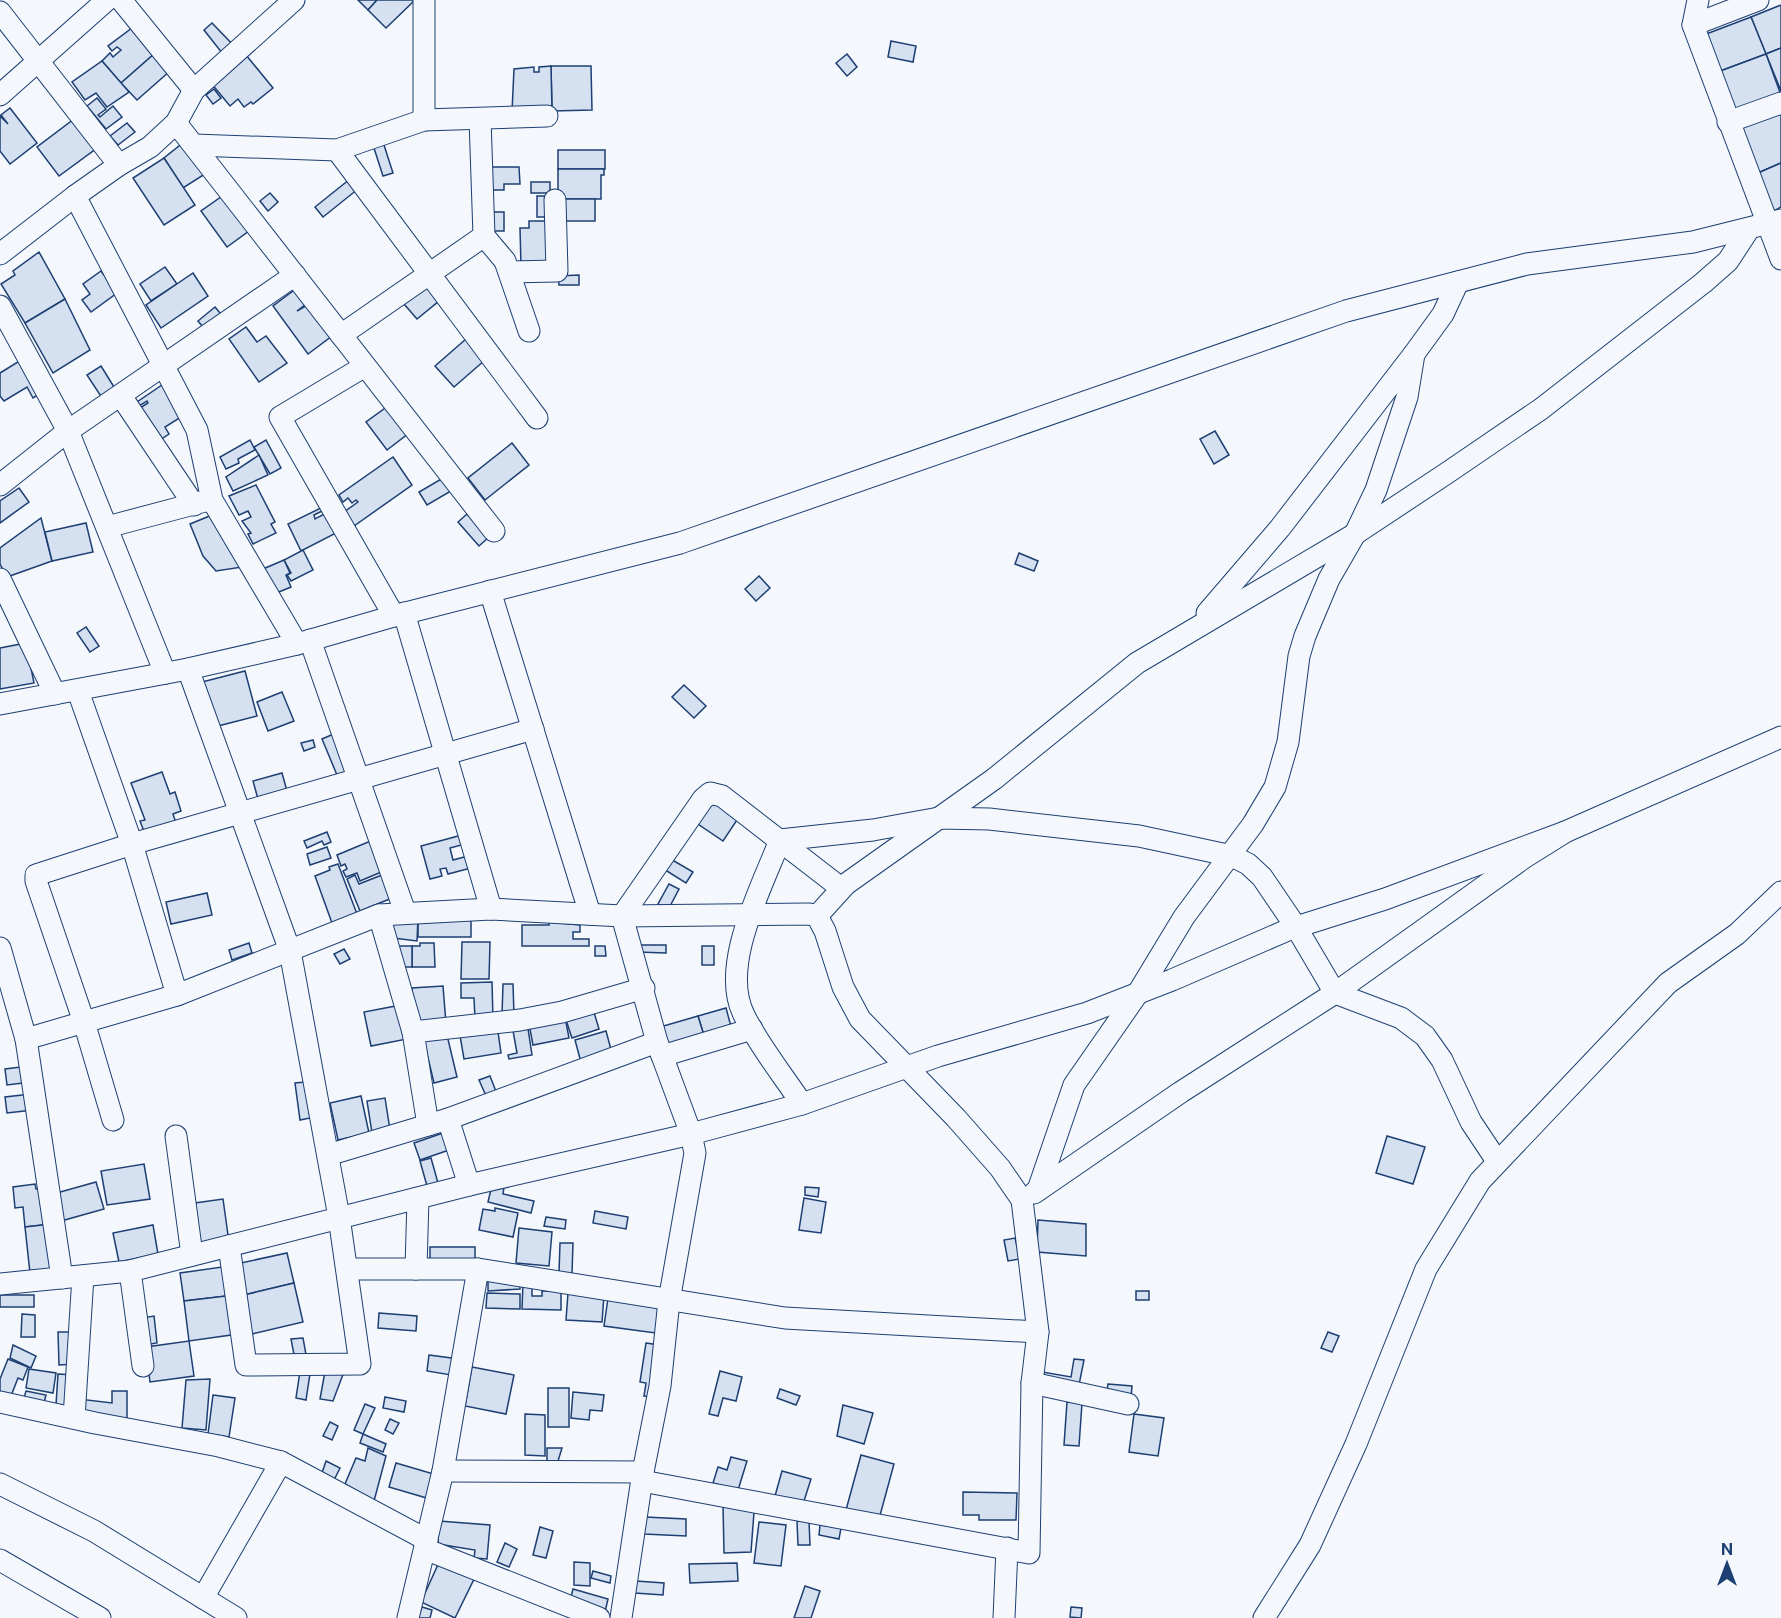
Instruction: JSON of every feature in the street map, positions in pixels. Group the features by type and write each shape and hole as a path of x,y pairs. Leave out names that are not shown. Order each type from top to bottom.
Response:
{"street":[{"path":"0,95 107,0"},
{"path":"121,0 194,90"},
{"path":"1,252 75,196 119,165 150,147 176,123 194,90 294,0"},
{"path":"424,0 424,120"},
{"path":"1698,0 1693,25 1766,225 1781,259"},
{"path":"1693,25 1758,0"},
{"path":"0,12 119,165"},
{"path":"1728,122 1781,103"},
{"path":"194,145 338,150 424,120 548,116"},
{"path":"480,118 484,236 505,261 529,331"},
{"path":"176,123 494,531"},
{"path":"338,150 537,418"},
{"path":"75,196 197,430 203,502"},
{"path":"509,272 557,271 555,200"},
{"path":"0,704 188,669 304,642 399,614 680,543 1346,311 1527,264 1693,242 1766,225"},
{"path":"26,1040 177,995 379,915 491,909 622,916 817,916 841,888 1026,754 1137,663 1197,625 1355,534 1541,409 1668,312 1766,225"},
{"path":"341,335 484,236"},
{"path":"0,485 68,431 295,275"},
{"path":"1197,625 1280,528 1414,354 1443,314 1458,282"},
{"path":"0,306 68,431 165,673"},
{"path":"443,1470 642,1477 1029,1553 1032,1383 1038,1332 1030,1195 1074,1085 1138,993 1184,917 1268,800 1280,774 1288,742 1299,656 1305,636 1329,579 1355,534 1376,490 1407,397 1414,354"},
{"path":"365,366 280,417 399,614 446,754 491,909"},
{"path":"121,396 203,502 304,642 359,779 405,912"},
{"path":"107,527 203,502"},
{"path":"0,579 55,694"},
{"path":"490,591 590,914"},
{"path":"188,669 290,951 339,1217 360,1364 246,1365 229,1246"},
{"path":"78,691 132,844 177,995"},
{"path":"113,1120 36,875 132,844 533,729"},
{"path":"0,1284 130,1271 470,1185 691,1134 802,1104 965,1048 1056,1024 1138,993 1296,927 1385,899 1565,832 1781,736"},
{"path":"622,916 703,799 710,793 722,796 841,888"},
{"path":"780,840 873,830 939,818 989,819 1151,838 1229,855 1248,864 1262,877 1296,927 1335,993 1401,1018 1425,1036 1442,1060 1471,1122 1497,1161"},
{"path":"1030,1195 1181,1092 1335,993 1525,857 1565,832"},
{"path":"780,840 751,916 739,957 735,985 743,1014 802,1104"},
{"path":"1264,1618 1310,1545 1356,1444 1426,1269 1480,1180 1668,983 1737,934 1781,892"},
{"path":"379,915 438,1122 470,1185"},
{"path":"621,1618 642,1477 660,1386 669,1301 695,1153 691,1134 660,1049 622,916"},
{"path":"817,916 825,931 852,1007 870,1030 909,1067 1000,1168 1030,1195"},
{"path":"0,948 8,1005 26,1040 62,1278"},
{"path":"413,1032 520,1020 562,1012 644,988"},
{"path":"328,1155 438,1122 660,1049 752,1029"},
{"path":"176,1136 192,1255"},
{"path":"416,1269 418,1198"},
{"path":"347,1269 478,1269 785,1318 1038,1332"},
{"path":"408,1618 443,1470 478,1269"},
{"path":"130,1271 142,1366"},
{"path":"74,1418 83,1276"},
{"path":"1032,1383 1128,1404"},
{"path":"0,1402 219,1446 281,1462 426,1544 598,1618"},
{"path":"203,1598 281,1462"},
{"path":"0,1484 94,1531 236,1618"},
{"path":"1004,1618 1007,1548"},
{"path":"0,1560 100,1618"}],"building":[{"path":"358,0 377,0 368,10"},
{"path":"377,0 415,0 386,28 368,10"},
{"path":"1781,5 1781,48 1766,54 1751,17"},
{"path":"1751,17 1766,54 1715,73 1701,36"},
{"path":"212,23 237,49 226,58 204,30"},
{"path":"132,28 154,54 121,83 102,61 110,53 113,57 121,50 117,47 112,51 108,46"},
{"path":"891,41 916,46 913,62 888,57"},
{"path":"1781,48 1781,91 1766,54"},
{"path":"154,54 170,71 137,100 121,83"},
{"path":"847,54 857,67 847,76 836,63"},
{"path":"1766,54 1781,95 1731,115 1715,73"},
{"path":"246,55 273,88 253,104 251,102 244,107 238,99 230,106 211,83"},
{"path":"102,61 129,92 107,107 96,93 85,100 72,82"},
{"path":"551,66 591,66 592,110 552,111"},
{"path":"551,66 552,111 512,112 514,69 534,67 534,72 539,72 539,67"},
{"path":"214,89 221,98 213,104 206,95"},
{"path":"97,98 106,109 98,115 100,117 113,106 122,117 106,129 87,106"},
{"path":"10,108 37,143 10,164 0,151 0,116 8,124 1,115"},
{"path":"1781,112 1781,163 1758,173 1738,130"},
{"path":"74,119 97,148 59,176 37,147"},
{"path":"127,123 135,132 118,145 110,136"},
{"path":"184,142 208,172 183,188 164,158"},
{"path":"383,142 393,173 383,176 373,145"},
{"path":"558,150 605,150 605,169 558,169"},
{"path":"164,158 195,205 164,225 133,178"},
{"path":"1781,163 1781,207 1774,211 1758,173"},
{"path":"487,167 519,167 520,184 504,184 504,190 487,190"},
{"path":"558,169 604,169 604,175 601,175 601,199 558,199"},
{"path":"350,179 358,189 323,217 315,207"},
{"path":"531,182 550,182 550,193 531,193"},
{"path":"228,192 253,228 227,247 201,211"},
{"path":"270,193 278,202 268,211 260,201"},
{"path":"537,196 551,196 551,217 537,217"},
{"path":"558,199 595,199 595,221 558,221"},
{"path":"490,212 504,212 504,231 490,231"},
{"path":"529,221 552,221 553,266 521,266 520,228 529,228"},
{"path":"39,252 65,299 25,323 1,284 15,275 13,271"},
{"path":"165,267 177,284 151,301 140,284"},
{"path":"101,271 117,293 91,312 82,300 90,294 83,284"},
{"path":"193,273 208,296 161,328 146,305"},
{"path":"579,275 579,285 559,285 558,276"},
{"path":"427,285 439,301 417,319 404,304"},
{"path":"297,288 306,304 297,311 309,304 332,336 308,354 273,306"},
{"path":"65,299 90,350 53,373 25,323"},
{"path":"215,307 225,319 208,333 198,321"},
{"path":"246,327 257,342 266,336 287,363 259,382 229,339"},
{"path":"466,339 485,360 454,387 435,366"},
{"path":"21,360 41,393 33,398 27,387 4,401 0,396 0,373"},
{"path":"101,366 119,395 106,404 87,375"},
{"path":"162,385 181,417 165,427 169,434 160,440 140,408 148,403 147,401 139,406 137,402"},
{"path":"388,406 409,433 387,450 366,422"},
{"path":"1215,431 1229,455 1214,464 1200,439"},
{"path":"250,440 255,450 238,459 239,463 226,469 220,457"},
{"path":"266,440 281,468 270,474 254,447"},
{"path":"512,443 529,465 485,500 468,478"},
{"path":"259,455 268,475 233,491 226,477"},
{"path":"393,457 412,485 354,526 344,512 358,502 356,500 352,503 348,498 343,502 339,495"},
{"path":"443,478 451,491 427,505 419,492"},
{"path":"256,485 275,522 271,524 276,533 253,544 248,534 251,533 242,521 251,517 248,511 239,515 229,496"},
{"path":"19,488 29,502 0,523 0,501"},
{"path":"327,505 328,508 314,515 315,519 330,511 340,531 301,551 288,524"},
{"path":"467,514 488,538 479,546 458,522"},
{"path":"212,515 249,566 216,571 203,556 190,524"},
{"path":"41,518 52,561 7,577 0,564 0,548"},
{"path":"86,523 93,552 52,561 45,532"},
{"path":"303,550 313,570 291,581 287,575 291,573 284,560"},
{"path":"1019,553 1038,561 1034,571 1015,564"},
{"path":"284,560 290,573 286,575 291,587 274,594 263,569"},
{"path":"759,576 770,588 756,601 745,589"},
{"path":"86,627 99,646 90,652 77,633"},
{"path":"26,643 34,683 0,689 0,648"},
{"path":"245,671 257,716 214,727 202,682"},
{"path":"684,685 706,706 694,718 672,697"},
{"path":"282,692 294,721 268,731 257,702"},
{"path":"336,733 351,770 337,775 322,739"},
{"path":"313,740 315,747 304,751 301,743"},
{"path":"162,772 170,794 175,792 181,811 173,814 176,823 145,834 140,821 145,820 131,783"},
{"path":"282,773 287,791 258,799 253,781"},
{"path":"713,799 739,817 723,841 695,822"},
{"path":"327,832 331,842 324,845 322,841 307,848 304,841"},
{"path":"462,835 465,844 450,848 453,860 468,856 471,868 448,874 446,868 440,869 442,876 430,879 421,846"},
{"path":"373,840 386,870 360,881 357,873 346,877 343,871 347,869 345,864 341,866 337,855"},
{"path":"327,847 331,858 310,865 307,854"},
{"path":"669,858 693,872 686,883 662,868"},
{"path":"338,864 357,914 332,923 315,876"},
{"path":"387,873 397,896 360,911 347,879 355,875 359,884"},
{"path":"669,884 679,889 668,910 658,904"},
{"path":"207,893 212,915 171,924 166,902"},
{"path":"471,914 471,937 418,937 418,917"},
{"path":"385,916 418,917 417,941 393,938"},
{"path":"549,922 580,925 580,932 573,932 573,939 589,939 589,946 522,946 522,925 549,925"},
{"path":"462,942 490,942 489,979 461,979"},
{"path":"249,943 252,953 232,960 229,950"},
{"path":"420,943 434,943 435,967 412,967 412,946 420,946"},
{"path":"638,945 666,945 666,953 637,952"},
{"path":"396,946 412,946 412,967 398,967"},
{"path":"595,946 605,946 606,956 595,956"},
{"path":"702,946 714,946 714,965 702,965"},
{"path":"344,949 350,959 340,964 334,954"},
{"path":"492,982 493,1019 475,1019 474,998 461,998 461,983"},
{"path":"503,984 513,984 514,1015 502,1015"},
{"path":"443,986 446,1024 415,1027 412,988"},
{"path":"401,1005 407,1039 371,1046 364,1012"},
{"path":"726,1008 733,1034 706,1042 698,1016"},
{"path":"593,1009 599,1029 572,1038 565,1017"},
{"path":"698,1016 706,1042 667,1053 660,1027"},
{"path":"565,1017 569,1038 533,1045 529,1024"},
{"path":"527,1022 532,1055 509,1059 508,1055 517,1053 512,1025"},
{"path":"497,1025 501,1053 464,1059 459,1030"},
{"path":"446,1031 457,1077 434,1083 423,1037"},
{"path":"606,1031 613,1057 582,1066 575,1040"},
{"path":"29,1066 31,1082 7,1085 5,1069"},
{"path":"490,1076 497,1094 487,1098 479,1080"},
{"path":"305,1082 310,1118 300,1120 295,1083"},
{"path":"31,1094 33,1110 7,1113 5,1097"},
{"path":"361,1096 369,1133 338,1140 330,1103"},
{"path":"385,1098 390,1130 372,1133 367,1101"},
{"path":"443,1133 449,1150 420,1160 414,1143"},
{"path":"1387,1136 1425,1147 1413,1184 1376,1173"},
{"path":"431,1158 438,1183 427,1186 420,1161"},
{"path":"144,1164 150,1199 107,1205 101,1171"},
{"path":"96,1182 104,1209 61,1221 53,1194"},
{"path":"35,1184 36,1189 42,1188 51,1224 25,1227 23,1207 15,1208 13,1187"},
{"path":"492,1185 504,1187 503,1194 534,1201 531,1213 488,1202"},
{"path":"805,1187 819,1188 818,1197 805,1195"},
{"path":"804,1198 826,1202 821,1233 799,1230"},
{"path":"223,1199 229,1242 194,1246 188,1204"},
{"path":"495,1208 518,1213 513,1237 479,1230 483,1209 495,1211"},
{"path":"595,1211 628,1217 626,1229 593,1223"},
{"path":"546,1217 566,1220 565,1229 544,1226"},
{"path":"1038,1220 1086,1224 1086,1256 1037,1252"},
{"path":"51,1224 56,1271 30,1273 25,1227"},
{"path":"153,1225 158,1254 119,1262 113,1233"},
{"path":"519,1228 552,1232 549,1266 516,1263"},
{"path":"1015,1238 1020,1259 1008,1261 1004,1240"},
{"path":"560,1243 573,1243 572,1274 559,1273"},
{"path":"430,1247 475,1247 475,1261 430,1261"},
{"path":"287,1253 294,1283 244,1295 236,1264"},
{"path":"222,1267 226,1296 184,1301 180,1273"},
{"path":"488,1280 520,1283 520,1289 488,1291"},
{"path":"294,1283 303,1322 252,1334 244,1295"},
{"path":"523,1283 532,1283 532,1296 542,1296 542,1291 561,1291 561,1310 522,1309"},
{"path":"1136,1291 1149,1291 1149,1300 1136,1300"},
{"path":"487,1293 520,1294 520,1309 486,1308"},
{"path":"568,1293 604,1295 602,1322 566,1320"},
{"path":"0,1295 34,1295 34,1307 0,1307"},
{"path":"226,1296 231,1335 189,1341 184,1301"},
{"path":"608,1298 666,1306 663,1334 604,1326"},
{"path":"379,1313 417,1316 416,1331 378,1328"},
{"path":"22,1314 35,1315 35,1337 21,1337"},
{"path":"154,1316 157,1343 145,1345 142,1318"},
{"path":"58,1332 74,1332 75,1364 59,1365"},
{"path":"1328,1332 1339,1336 1332,1352 1321,1348"},
{"path":"303,1338 307,1360 295,1360 291,1339"},
{"path":"189,1341 194,1376 150,1382 146,1347"},
{"path":"646,1343 659,1345 651,1397 644,1396 646,1383 640,1382"},
{"path":"13,1345 36,1356 31,1368 10,1358"},
{"path":"429,1355 459,1359 457,1376 427,1371"},
{"path":"8,1359 28,1367 23,1380 18,1378 11,1396 0,1392 0,1379"},
{"path":"1074,1359 1084,1360 1078,1390 1035,1382 1037,1371 1071,1377"},
{"path":"301,1365 311,1367 306,1400 296,1398"},
{"path":"326,1366 345,1369 333,1401 320,1399"},
{"path":"472,1367 514,1375 506,1414 465,1406"},
{"path":"29,1369 56,1373 53,1393 26,1388"},
{"path":"720,1371 742,1377 736,1401 723,1398 718,1416 709,1414"},
{"path":"58,1374 75,1375 72,1409 56,1405"},
{"path":"210,1379 206,1430 182,1428 186,1380"},
{"path":"1108,1384 1132,1386 1131,1398 1106,1397"},
{"path":"548,1388 569,1388 569,1427 548,1427"},
{"path":"780,1389 800,1396 796,1405 777,1398"},
{"path":"26,1391 46,1395 44,1403 24,1398"},
{"path":"112,1391 127,1391 127,1422 78,1411 79,1399 112,1403"},
{"path":"573,1392 604,1395 602,1411 590,1410 589,1420 571,1418"},
{"path":"213,1395 235,1398 229,1437 208,1434"},
{"path":"385,1397 406,1401 404,1412 383,1408"},
{"path":"1067,1402 1082,1403 1079,1446 1064,1445"},
{"path":"365,1404 375,1408 363,1434 354,1430"},
{"path":"843,1405 873,1413 864,1444 837,1436"},
{"path":"525,1414 545,1415 545,1456 525,1455"},
{"path":"1134,1414 1164,1418 1158,1456 1129,1452"},
{"path":"390,1419 399,1423 393,1434 385,1430"},
{"path":"330,1422 338,1426 332,1440 323,1436"},
{"path":"363,1434 386,1444 383,1452 360,1443"},
{"path":"368,1448 386,1456 374,1501 345,1484 356,1458 365,1461"},
{"path":"547,1448 562,1448 558,1461 547,1461"},
{"path":"861,1455 894,1464 879,1519 846,1510"},
{"path":"731,1457 747,1461 738,1490 713,1483 718,1467 727,1470"},
{"path":"326,1461 340,1468 334,1480 322,1473"},
{"path":"396,1463 437,1475 430,1499 389,1487"},
{"path":"782,1471 811,1479 803,1504 775,1496"},
{"path":"963,1492 1017,1493 1016,1520 979,1520 979,1515 963,1515"},
{"path":"723,1505 754,1512 751,1552 724,1553"},
{"path":"645,1517 686,1519 686,1536 644,1534"},
{"path":"439,1521 490,1525 487,1559 474,1558 475,1550 438,1544"},
{"path":"797,1521 809,1521 810,1545 798,1545"},
{"path":"759,1522 786,1525 781,1566 754,1563"},
{"path":"820,1525 841,1528 839,1539 819,1535"},
{"path":"540,1527 553,1531 546,1558 533,1555"},
{"path":"505,1543 517,1549 509,1567 497,1562"},
{"path":"441,1558 476,1575 455,1618 421,1602"},
{"path":"574,1562 590,1563 590,1586 574,1585"},
{"path":"737,1563 738,1581 690,1583 689,1564"},
{"path":"593,1571 611,1576 610,1583 591,1578"},
{"path":"636,1581 664,1583 663,1595 635,1593"},
{"path":"805,1586 820,1591 811,1618 794,1618"},
{"path":"573,1589 608,1599 605,1612 570,1601"},
{"path":"422,1607 432,1610 430,1618 418,1618"},
{"path":"1071,1607 1082,1608 1081,1618 1070,1617"}]}
